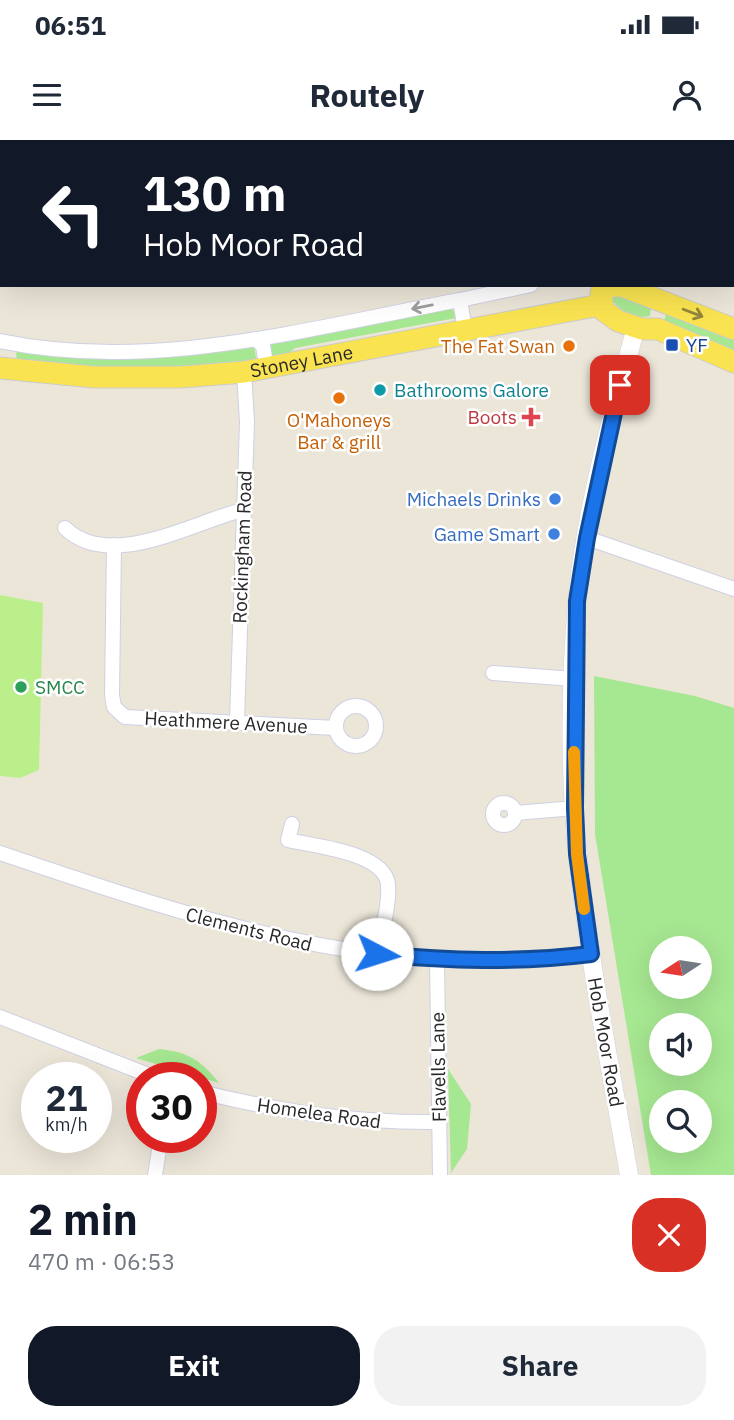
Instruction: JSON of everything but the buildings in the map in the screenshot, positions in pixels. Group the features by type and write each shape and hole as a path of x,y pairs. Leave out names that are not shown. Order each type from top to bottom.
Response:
{"main road":[{"path":"609,287 601,293 600,305 618,321 643,327 734,362"},
{"path":"627,287 652,292 734,329"},
{"path":"643,327 658,311 652,292"},
{"name":"Stoney Lane","path":"4,369 94,377 181,377 244,373 600,305"}],"street":[{"path":"4,369 5,342 136,354 188,351 522,287"},
{"path":"460,300 466,330"},
{"name":"Hob Moor Road","path":"629,1175 591,954 577,854 574,678 577,601 587,538 620,385 643,327"},
{"path":"256,339 263,346 267,369"},
{"name":"Rockingham Road","path":"237,721 247,422 244,373"},
{"path":"65,528 72,536 114,545 139,544 179,533 220,515 243,510"},
{"path":"587,538 734,589"},
{"name":"Heathmere Avenue","path":"114,545 114,707 125,717 336,728"},
{"path":"494,673 574,678"},
{"path":"515,813 575,808"},
{"path":"292,824 288,840 354,854 376,864 384,873 388,889 377,954"},
{"name":"Clements Road","path":"0,853 230,928 316,947 437,960 538,961 591,954"},
{"name":"Flavells Lane","path":"437,960 440,1175"},
{"path":"0,1017 126,1066"},
{"name":"Homelea Road","path":"217,1096 282,1111 388,1123 438,1122"},
{"path":"155,1175 159,1153"}],"green space":[{"path":"613,294 651,306 650,316 633,315 623,310 614,303 611,298"},
{"path":"452,308 456,318 295,348 283,358 271,360 267,343"},
{"path":"666,313 734,335 734,352 664,323"},
{"path":"254,346 257,363 179,370 24,364 17,361 16,353 21,348 107,355 163,355"},
{"name":"SMCC","path":"0,595 43,603 39,770 20,778 0,776"},
{"path":"594,676 695,696 734,708 734,1175 651,1175 595,834"},
{"path":"159,1049 178,1052 198,1062 149,1062 136,1058"},
{"path":"448,1069 471,1104 467,1149 451,1173"}],"slow traffic":[{"path":"574,752 577,854 584,909"}],"place":[{"name":"YF","path":"672,345"},
{"name":"The Fat Swan","path":"569,346"},
{"name":"Bathrooms Galore","path":"380,390"},
{"name":"O'Mahoneys Bar & grill","path":"339,398"},
{"name":"Boots","path":"531,417"},
{"name":"Michaels Drinks","path":"555,499"},
{"name":"Game Smart","path":"554,534"},
{"name":"SMCC","path":"21,687"}],"route":[{"path":"377,954 437,960 538,961 591,954 577,854 575,808 573,702 577,601 587,538 620,385"}]}
